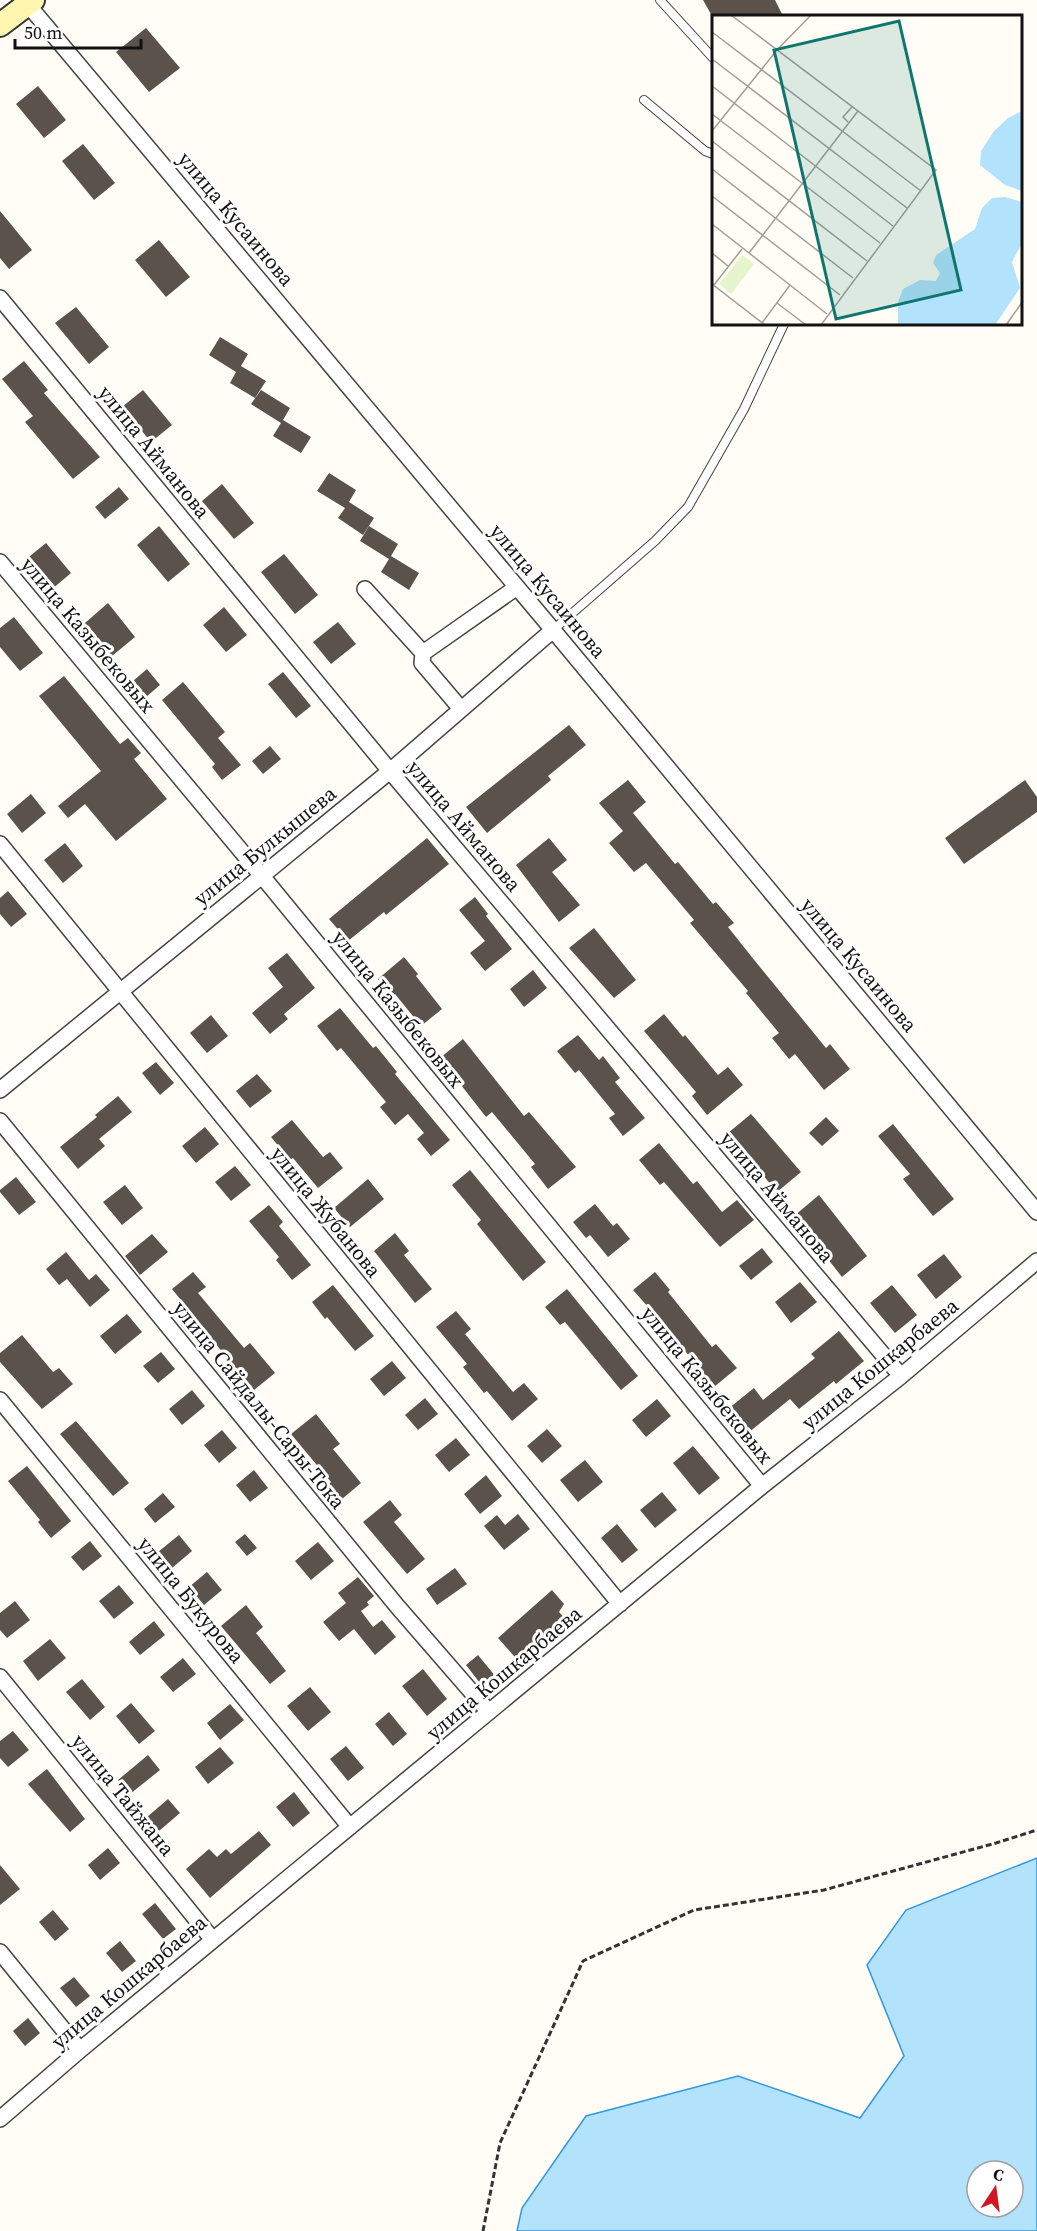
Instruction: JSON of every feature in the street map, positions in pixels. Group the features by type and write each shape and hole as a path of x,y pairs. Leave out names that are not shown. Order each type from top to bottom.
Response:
{"street":[{"path":"0,25 28,1"},
{"name":"улица Кусаинова","path":"28,1 1037,1212"},
{"name":"улица Айманова","path":"0,298 390,771 901,1376"},
{"name":"улица Казыбековых","path":"0,562 262,876 762,1486"},
{"path":"423,653 517,587"},
{"path":"365,588 423,653 422,663 461,710"},
{"name":"улица Булкышева","path":"0,1090 390,771 553,630"},
{"name":"улица Жубанова","path":"0,844 620,1604"},
{"name":"улица Сайдалы-Сары-Тока","path":"0,1121 397,1606 489,1712"},
{"name":"улица Кошкарбаева","path":"0,2119 80,2050 762,1486 901,1376 1037,1261"},
{"name":"улица Букурова","path":"0,1400 350,1827"},
{"name":"улица Тайжана","path":"0,1677 213,1940"},
{"path":"0,1952 80,2050"}],"lane":[{"path":"660,0 712,57"},
{"path":"644,100 705,151 712,154"},
{"path":"553,630 655,541 688,507 744,409 783,326"}],"path":[{"path":"483,2231 500,2144 583,1961 693,1910 824,1890 1037,1830"}],"water":[{"path":"1037,1858 1037,2231 517,2231 522,2208 586,2116 738,2076 860,2118 904,2056 867,1965 906,1910"}],"building":[{"path":"703,0 775,0 782,15 712,15"},
{"path":"146,28 180,68 149,92 116,52"},
{"path":"38,86 66,120 44,138 16,104"},
{"path":"83,144 115,183 94,200 62,161"},
{"path":"0,211 32,250 9,269 0,258"},
{"path":"159,240 190,277 166,297 135,260"},
{"path":"76,307 109,347 89,364 55,323"},
{"path":"220,337 248,354 241,366 266,381 255,398 230,383 236,372 209,355"},
{"path":"24,361 48,390 44,393 100,457 73,479 25,422 33,416 2,379"},
{"path":"143,390 172,425 151,442 122,407"},
{"path":"261,390 290,408 283,420 311,437 301,453 273,436 281,423 251,404"},
{"path":"329,473 356,490 349,502 374,518 363,535 338,518 345,508 317,491"},
{"path":"222,484 254,523 234,539 202,501"},
{"path":"119,487 129,499 105,519 95,507"},
{"path":"159,526 190,564 168,582 137,545"},
{"path":"369,526 398,544 391,556 419,573 409,590 381,572 389,559 360,541"},
{"path":"46,543 71,573 51,590 25,560"},
{"path":"284,554 318,595 295,614 261,572"},
{"path":"108,603 135,637 112,656 85,623"},
{"path":"224,607 247,635 226,652 203,625"},
{"path":"14,617 43,653 20,671 0,647 0,628"},
{"path":"338,622 356,644 331,664 313,642"},
{"path":"147,669 160,685 139,703 126,687"},
{"path":"283,672 311,706 296,718 268,684"},
{"path":"64,676 120,744 128,738 141,753 134,759 167,799 116,841 85,804 68,818 58,806 101,771 39,696"},
{"path":"183,682 225,732 218,738 241,765 222,780 212,767 215,764 162,700"},
{"path":"569,725 586,745 548,776 551,780 487,833 466,807"},
{"path":"270,746 281,759 263,774 252,761"},
{"path":"628,780 646,802 633,813 675,864 678,862 713,904 716,902 734,923 728,927 751,956 826,1048 830,1044 850,1069 824,1090 795,1054 789,1059 772,1038 779,1033 746,993 748,991 690,923 694,920 646,863 634,872 609,843 623,831 599,803"},
{"path":"1025,780 1037,797 1037,812 964,864 945,838"},
{"path":"31,794 46,813 22,833 7,814"},
{"path":"427,838 449,864 386,915 384,912 348,941 329,919"},
{"path":"549,838 567,860 552,872 580,905 559,922 516,865"},
{"path":"65,843 83,866 63,883 44,860"},
{"path":"8,891 27,914 11,927 0,914 0,898"},
{"path":"475,897 488,914 486,916 512,949 485,971 470,953 485,941 459,910"},
{"path":"594,928 636,980 614,998 569,948"},
{"path":"287,953 315,988 284,1014 288,1019 270,1034 252,1013 283,987 268,968"},
{"path":"404,957 442,1009 421,1026 395,994 392,996 378,979"},
{"path":"533,970 547,988 524,1007 510,989"},
{"path":"340,1008 373,1048 376,1046 397,1072 395,1074 450,1140 431,1156 417,1139 424,1133 408,1114 395,1125 380,1107 386,1102 341,1048 337,1051 317,1026"},
{"path":"664,1014 683,1037 685,1035 718,1075 728,1067 743,1085 707,1115 692,1096 696,1092 644,1031"},
{"path":"211,1015 228,1036 207,1053 190,1033"},
{"path":"578,1035 599,1060 603,1056 620,1078 615,1082 645,1118 623,1136 609,1118 615,1114 579,1070 575,1073 557,1051"},
{"path":"463,1039 524,1116 529,1112 576,1167 548,1189 531,1167 535,1164 492,1112 486,1117 440,1058"},
{"path":"156,1062 174,1083 160,1095 142,1073"},
{"path":"257,1074 272,1091 250,1108 236,1091"},
{"path":"118,1096 132,1112 99,1139 105,1146 78,1169 60,1147 97,1117 95,1115"},
{"path":"751,1114 801,1172 777,1192 728,1133"},
{"path":"826,1117 839,1131 822,1146 809,1133"},
{"path":"292,1120 323,1157 330,1152 343,1168 318,1188 293,1158 290,1160 271,1137"},
{"path":"893,1124 954,1199 933,1216 903,1179 910,1174 878,1136"},
{"path":"205,1127 219,1144 196,1163 182,1146"},
{"path":"659,1143 693,1184 697,1181 722,1212 737,1200 754,1220 720,1247 664,1182 660,1185 639,1160"},
{"path":"235,1166 251,1185 231,1201 215,1182"},
{"path":"470,1170 546,1262 523,1281 477,1224 481,1220 452,1185"},
{"path":"16,1177 36,1202 19,1215 0,1192"},
{"path":"368,1179 384,1199 350,1227 334,1208"},
{"path":"125,1185 143,1208 122,1225 103,1202"},
{"path":"819,1195 867,1256 842,1277 794,1216"},
{"path":"595,1204 613,1226 617,1223 630,1239 608,1257 590,1235 586,1238 573,1222"},
{"path":"269,1205 283,1222 279,1226 311,1265 292,1280 276,1260 279,1257 249,1221"},
{"path":"395,1233 409,1251 404,1255 432,1289 415,1303 374,1251"},
{"path":"152,1234 168,1252 140,1275 125,1256"},
{"path":"762,1248 773,1262 751,1280 739,1266"},
{"path":"66,1252 89,1280 96,1274 110,1290 90,1307 67,1279 59,1285 46,1269"},
{"path":"944,1254 962,1277 936,1299 917,1275"},
{"path":"193,1272 206,1287 198,1293 244,1348 250,1343 275,1373 254,1390 214,1342 203,1351 181,1325 193,1315 172,1289"},
{"path":"655,1272 712,1347 716,1344 737,1368 714,1387 650,1307 633,1290"},
{"path":"800,1282 817,1302 791,1323 775,1302"},
{"path":"333,1285 374,1336 355,1351 312,1302"},
{"path":"892,1285 917,1315 895,1333 870,1303"},
{"path":"567,1289 638,1376 621,1390 565,1322 560,1325 545,1307"},
{"path":"456,1311 471,1329 465,1334 513,1392 524,1383 538,1399 512,1421 487,1391 484,1393 463,1367 467,1364 436,1327"},
{"path":"127,1314 142,1332 115,1354 100,1336"},
{"path":"839,1331 864,1361 836,1384 834,1381 799,1409 790,1399 748,1433 728,1409 754,1388 763,1400 815,1358 811,1354"},
{"path":"22,1335 53,1372 59,1368 73,1384 42,1409 0,1362 0,1353"},
{"path":"161,1352 175,1369 158,1383 143,1366"},
{"path":"392,1361 406,1378 384,1396 370,1379"},
{"path":"192,1390 205,1406 182,1425 169,1409"},
{"path":"425,1398 438,1414 418,1430 405,1415"},
{"path":"657,1399 671,1416 646,1437 632,1420"},
{"path":"316,1414 340,1444 333,1449 361,1483 342,1499 329,1484 331,1482 291,1434"},
{"path":"76,1421 129,1483 113,1496 60,1434"},
{"path":"547,1429 562,1446 542,1463 527,1446"},
{"path":"222,1430 237,1448 219,1463 204,1445"},
{"path":"456,1438 470,1455 449,1472 435,1455"},
{"path":"693,1446 720,1478 699,1495 673,1463"},
{"path":"585,1460 603,1482 578,1502 560,1480"},
{"path":"27,1466 71,1521 51,1538 38,1522 40,1520 8,1481"},
{"path":"254,1470 268,1488 250,1502 236,1485"},
{"path":"486,1475 502,1496 480,1514 464,1494"},
{"path":"662,1492 677,1510 655,1528 640,1510"},
{"path":"163,1493 175,1507 155,1523 144,1509"},
{"path":"390,1500 402,1515 394,1522 425,1559 407,1574 363,1522"},
{"path":"518,1514 530,1529 504,1550 484,1526 497,1515 505,1525"},
{"path":"617,1524 638,1550 622,1563 601,1538"},
{"path":"245,1534 257,1548 247,1556 235,1542"},
{"path":"179,1535 192,1551 172,1568 158,1552"},
{"path":"90,1541 102,1556 83,1571 71,1557"},
{"path":"318,1542 334,1561 311,1580 295,1561"},
{"path":"455,1568 467,1584 437,1605 426,1589"},
{"path":"207,1572 222,1590 204,1605 189,1587"},
{"path":"358,1577 374,1596 367,1602 369,1605 361,1611 373,1627 382,1620 396,1637 375,1655 354,1629 339,1641 323,1622 346,1603 338,1593"},
{"path":"119,1585 134,1603 114,1619 99,1601"},
{"path":"552,1590 564,1604 559,1612 568,1622 521,1664 498,1638"},
{"path":"15,1601 30,1620 7,1638 0,1630 0,1613"},
{"path":"246,1605 263,1627 256,1633 286,1671 270,1684 221,1626"},
{"path":"154,1621 165,1635 140,1655 129,1642"},
{"path":"50,1639 66,1658 38,1681 23,1661"},
{"path":"478,1655 496,1677 483,1687 466,1665"},
{"path":"183,1658 196,1674 173,1692 160,1677"},
{"path":"423,1669 447,1699 427,1716 402,1686"},
{"path":"82,1679 105,1707 90,1720 66,1692"},
{"path":"310,1687 331,1712 308,1731 287,1706"},
{"path":"131,1703 155,1731 139,1744 116,1716"},
{"path":"230,1704 244,1720 220,1740 207,1723"},
{"path":"389,1712 407,1734 393,1746 375,1724"},
{"path":"13,1731 29,1750 8,1767 0,1758 0,1741"},
{"path":"346,1746 364,1768 348,1781 330,1759"},
{"path":"220,1747 234,1763 208,1784 195,1767"},
{"path":"148,1755 160,1770 130,1794 118,1780"},
{"path":"47,1769 85,1819 70,1832 28,1784"},
{"path":"294,1792 310,1813 293,1827 276,1807"},
{"path":"168,1799 180,1813 159,1831 147,1817"},
{"path":"259,1831 271,1845 210,1898 186,1869 209,1849 217,1857 226,1849 231,1854"},
{"path":"108,1848 120,1863 100,1880 88,1865"},
{"path":"0,1865 20,1889 0,1905"},
{"path":"155,1903 176,1929 163,1939 142,1914"},
{"path":"53,1910 69,1929 55,1941 39,1922"},
{"path":"120,1941 136,1961 122,1972 106,1953"},
{"path":"74,1977 90,1996 76,2007 60,1988"},
{"path":"28,2018 40,2033 25,2046 13,2031"}]}
